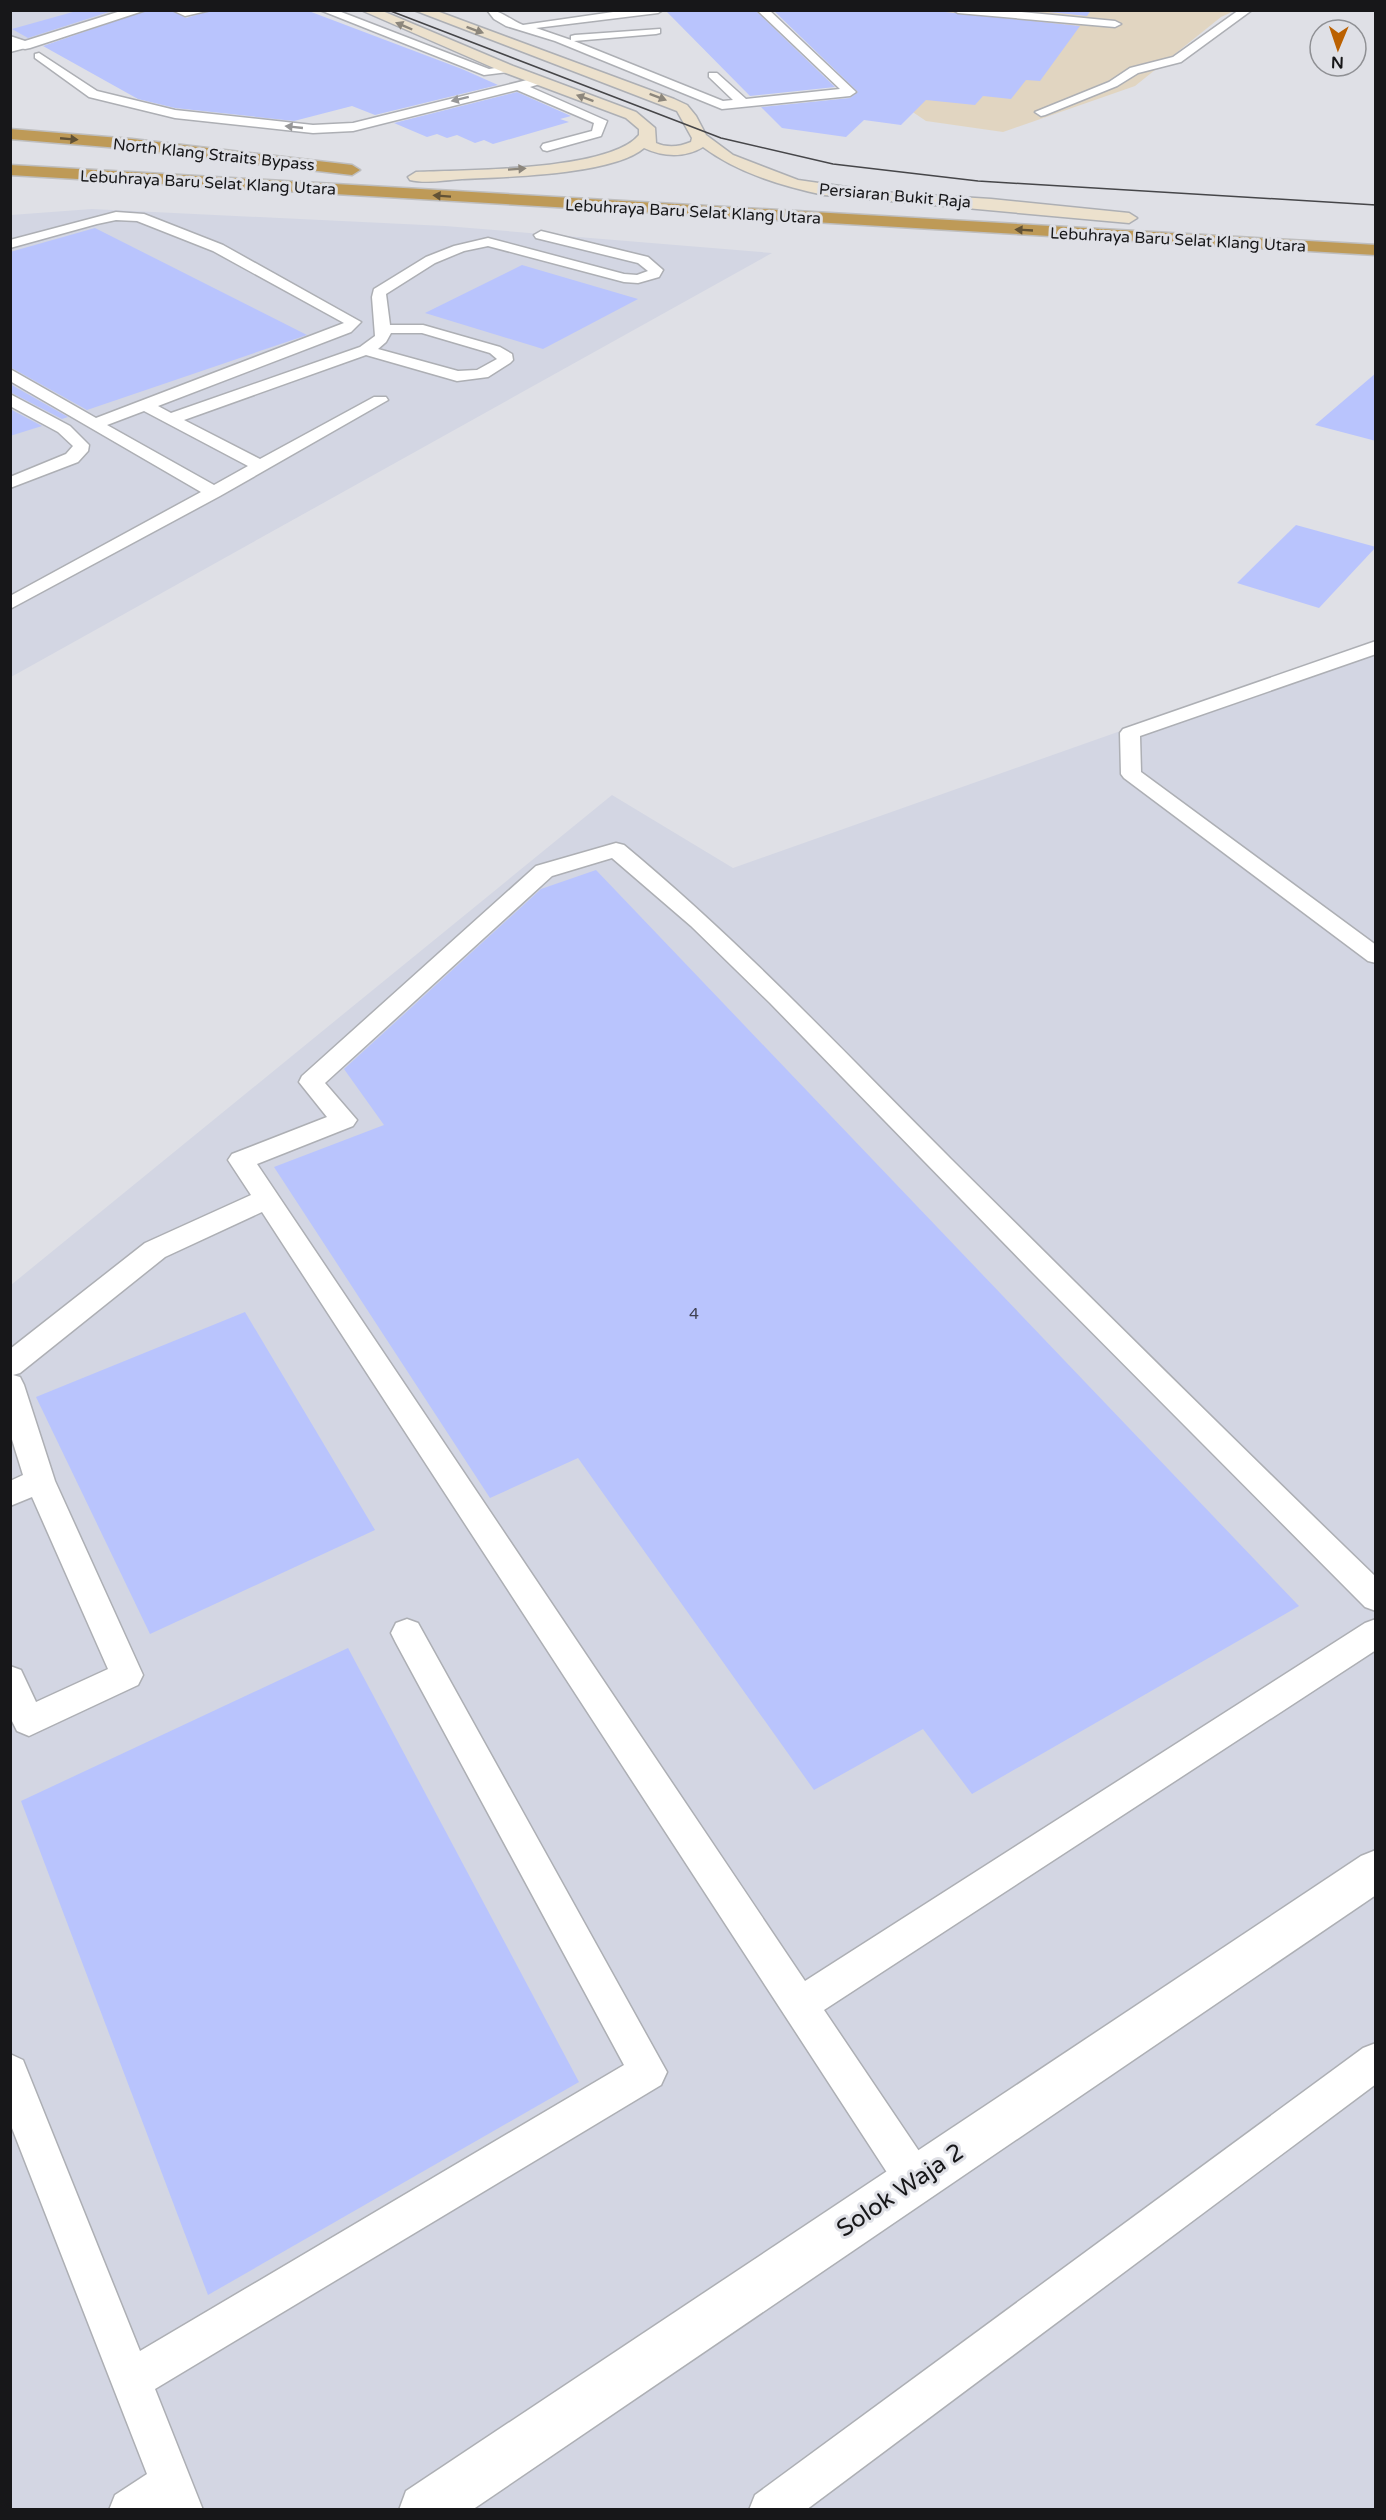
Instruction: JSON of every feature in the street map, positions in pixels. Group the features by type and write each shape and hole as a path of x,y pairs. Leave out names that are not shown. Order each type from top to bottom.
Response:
{"highway":[{"name":"North Klang Straits Bypass","path":"10,134 132,144 369,173"},
{"name":"Lebuhraya Baru Selat Klang Utara","path":"10,155 369,173"},
{"name":"Lebuhraya Baru Selat Klang Utara","path":"10,170 1376,250"},
{"name":"Lebuhraya Baru Selat Klang Utara","path":"408,176 544,184"},
{"path":"10,182 193,187 283,186"},
{"name":"Lebuhraya Baru Selat Klang Utara","path":"789,198 1135,218"}],"main road":[{"path":"367,10 508,69 631,115 647,128 649,145 666,150 690,149 697,145 700,138"},
{"name":"Persiaran Bukit Raja","path":"420,10 682,108 689,116 700,138 727,158 794,184 881,197 992,204 1135,218"},
{"path":"408,176 568,165 622,155 635,149 647,135"}],"street":[{"path":"10,40 25,45 132,11"},
{"name":"Solok Waja 2","path":"425,2510 1376,1870"}],"lane":[{"path":"177,10 185,13 206,10"},
{"path":"325,10 488,73 508,69"},
{"path":"492,10 498,17 510,24 524,26 658,10"},
{"path":"524,26 538,34 559,39 722,105 850,92 762,10"},
{"path":"958,10 1115,24"},
{"path":"1041,112 1113,84 1134,70 1177,60 1247,10"},
{"path":"559,39 656,31"},
{"path":"504,41 538,34"},
{"path":"10,49 25,45"},
{"path":"589,51 612,49"},
{"path":"39,56 93,94 176,114 313,129 353,127 539,81"},
{"path":"713,75 743,103"},
{"path":"516,85 602,121 597,133 547,147"},
{"path":"10,244 95,220 116,216 139,217 218,248 354,322 346,329 95,424"},
{"path":"121,440 170,419 365,350 383,338 379,292 396,278 469,244 496,243 624,278 645,278 654,274 656,270 643,260 541,235"},
{"path":"365,350 463,377 481,375 505,360 504,354 495,350 431,331 415,328 384,329"},
{"path":"10,374 214,492"},
{"path":"10,399 64,429 81,445 80,451 72,458 10,483"},
{"path":"10,604 380,400"},
{"path":"145,405 261,466"},
{"path":"1376,648 1130,733 1131,774 1376,956"},
{"path":"915,2180 241,1160 344,1120 311,1082 544,871 616,850 656,882 732,953 1023,1247 1376,1598"},
{"path":"10,1365 155,1250 267,1199"},
{"path":"10,1385 40,1481 127,1676 29,1721 10,1680"},
{"path":"10,1494 40,1481"},
{"path":"131,2380 648,2072 407,1633"},
{"path":"800,2005 1376,1633"},
{"path":"770,2510 1376,2061"},
{"path":"10,2073 177,2496 130,2510"}],"shaded area":[{"path":"11,11 130,11 11,44"},
{"path":"785,11 1234,11 1221,17 1135,86 1003,132 926,121 889,96"},
{"path":"92,209 445,226 772,253 11,677 11,215"},
{"path":"1375,641 1375,2509 11,2510 11,1285 612,795 733,868"}],"building":[{"path":"80,10 115,10 28,38 12,29"},
{"path":"148,10 170,10 186,18 213,10 306,10 462,69 498,85 375,115 352,106 294,121 175,108 138,99 43,46"},
{"path":"665,10 755,10 835,87 750,96"},
{"path":"773,10 926,10 1080,26 1040,81 1026,80 1011,99 983,96 975,105 926,100 901,125 864,120 846,137 782,128 761,107 850,98 858,92"},
{"path":"1029,10 1091,10 1087,16"},
{"path":"517,92 571,116 560,119 569,122 493,144 484,140 475,143 457,135 447,138 437,134 427,137 394,123"},
{"path":"95,228 307,335 87,410 10,367 10,252"},
{"path":"522,265 638,299 543,349 425,313"},
{"path":"1376,373 1376,441 1315,425"},
{"path":"10,384 68,417 62,419 10,392"},
{"path":"10,409 42,426 10,436"},
{"path":"1296,525 1376,547 1319,608 1237,583"},
{"path":"596,870 1299,1606 972,1794 923,1729 814,1790 578,1458 490,1498 274,1167 384,1125 344,1069 541,889"},
{"path":"245,1312 375,1530 150,1634 36,1397"},
{"path":"348,1648 579,2082 208,2295 21,1801"}],"tram line":[{"path":"388,10 721,138 833,164 978,181 1376,205"}]}
